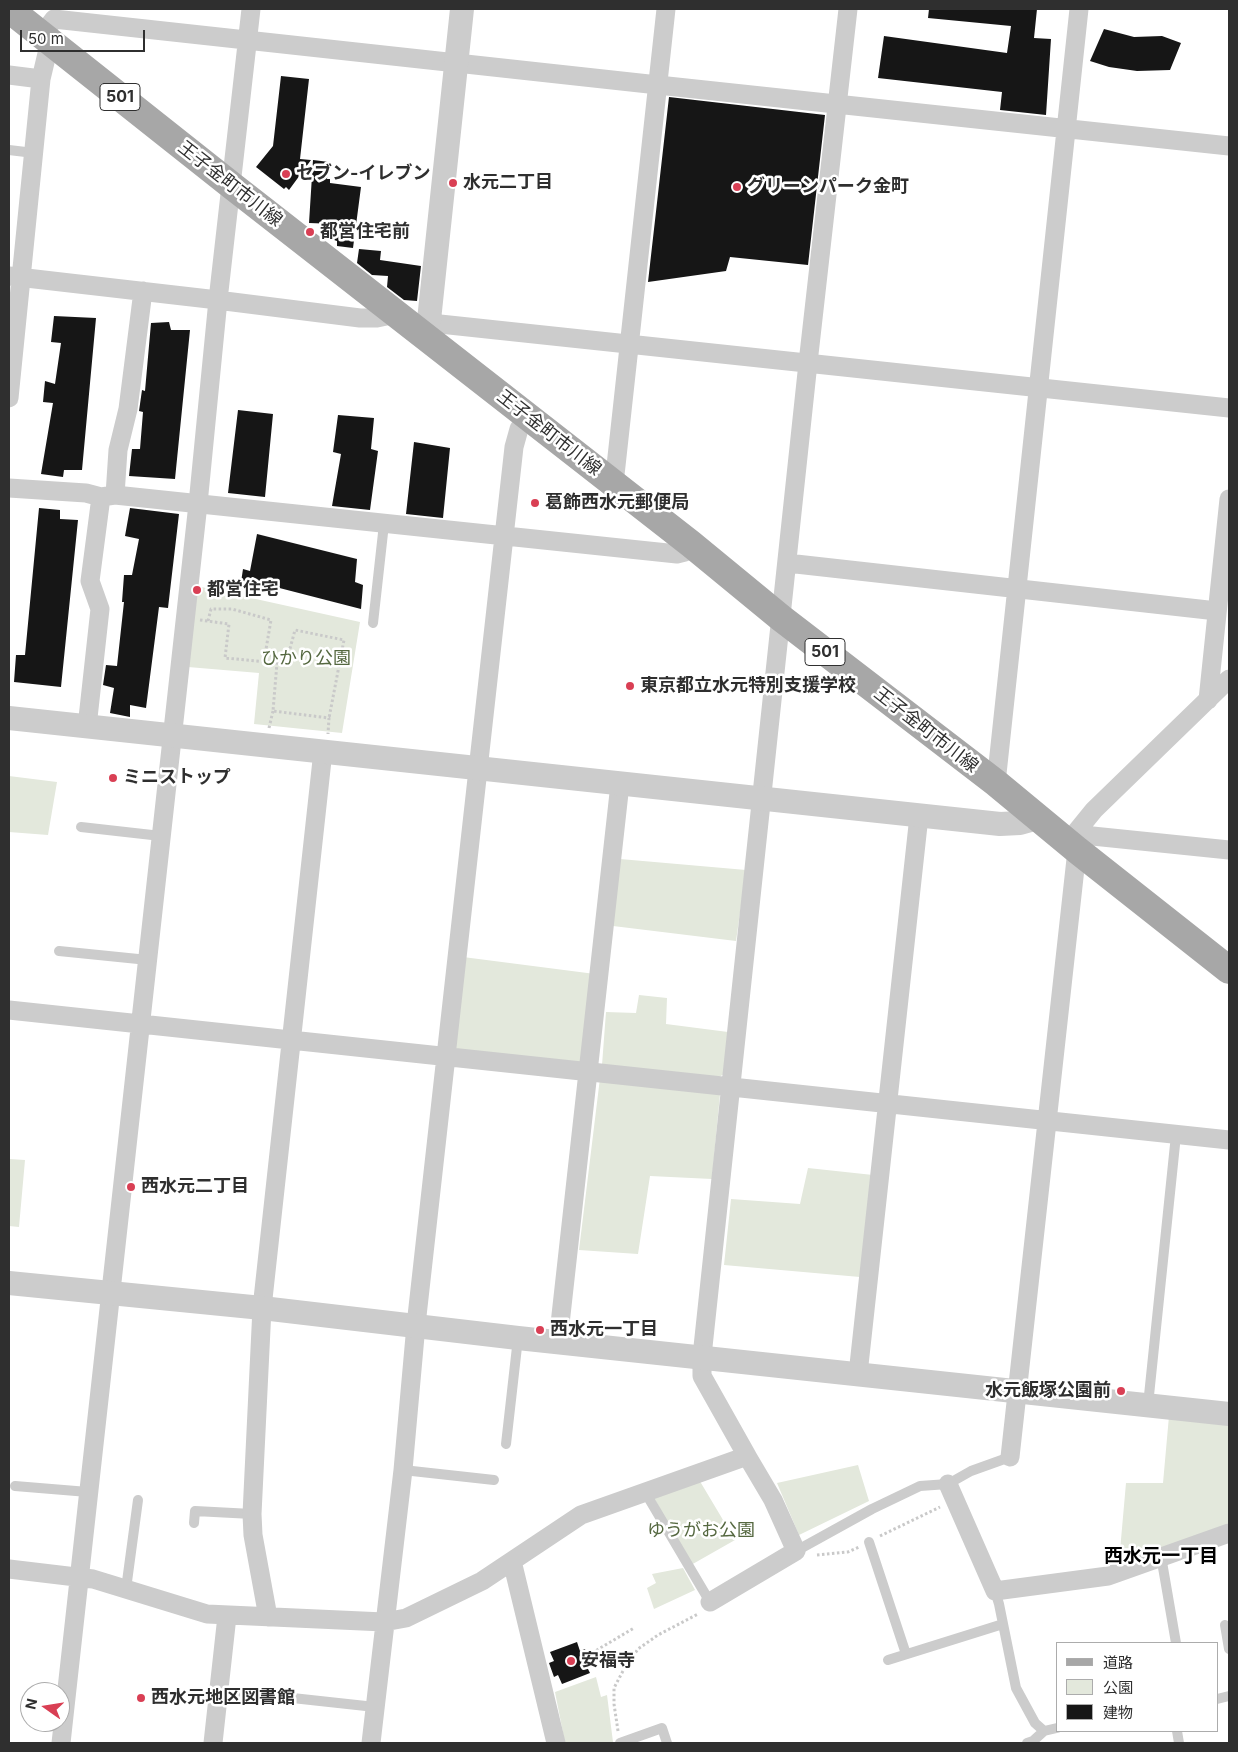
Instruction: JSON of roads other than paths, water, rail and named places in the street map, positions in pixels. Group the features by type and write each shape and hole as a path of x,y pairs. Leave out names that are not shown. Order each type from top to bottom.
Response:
{"main road":[{"name":"王子金町市川線","path":"9,9 50,26 231,185 396,314 426,327 528,416 691,544 781,618 996,783 1038,818 1073,842 1229,970"}],"street":[{"path":"60,1743 198,504 218,300 252,9"},
{"path":"462,9 426,327 440,324 1229,408"},
{"path":"614,484 631,344 666,9"},
{"path":"710,1602 796,1551 773,1500 702,1376 702,1356 808,363 848,9"},
{"path":"996,783 1079,9"},
{"path":"9,398 15,277 34,153 41,78 50,26 248,40 658,86 1229,146"},
{"path":"9,75 41,78"},
{"path":"15,277 360,318 377,318 396,314"},
{"path":"87,727 100,609 90,581 128,409 143,291"},
{"path":"371,1743 403,1470 416,1325 514,447 520,429 528,416"},
{"path":"9,488 86,493 198,504 677,554 685,552 691,544"},
{"path":"1208,700 1229,499"},
{"path":"787,564 1217,611"},
{"path":"1010,1457 1047,1120 1073,842 1094,810 1229,680"},
{"path":"9,718 479,767 919,816 1010,824 1038,818"},
{"path":"268,1617 253,1535 252,1514 262,1308 325,752"},
{"path":"558,1342 620,784"},
{"path":"858,1374 919,816"},
{"path":"1073,842 1229,850"},
{"path":"9,1010 1229,1140"},
{"path":"9,1283 262,1308 518,1338 702,1356 1229,1414"},
{"path":"9,1569 93,1579 207,1614 384,1622 406,1618 482,1581 581,1515 747,1456"},
{"path":"948,1484 994,1591 1108,1576 1229,1533"},
{"path":"512,1561 556,1743"},
{"path":"213,1743 227,1616"}],"lane":[{"path":"9,150 34,153"},
{"path":"373,623 384,524"},
{"path":"81,827 161,836"},
{"path":"59,951 148,960"},
{"path":"1148,1405 1176,1135"},
{"path":"506,1444 518,1338"},
{"path":"796,1551 872,1509 920,1486 948,1484 971,1471 1010,1457"},
{"path":"403,1470 494,1480"},
{"path":"15,1486 88,1492"},
{"path":"645,1492 710,1602"},
{"path":"126,1589 138,1500"},
{"path":"194,1523 195,1511 252,1514"},
{"path":"869,1542 906,1654"},
{"path":"1161,1556 1176,1642"},
{"path":"994,1591 1016,1688 1035,1723 1044,1731"},
{"path":"888,1660 1003,1624"},
{"path":"1225,1625 1229,1649"},
{"path":"219,1690 375,1707"},
{"path":"620,1743 662,1728 667,1743"},
{"path":"1027,1743 1033,1741 1044,1731 1056,1728"}],"place":[{"name":"セブン-イレブン","path":"286,174"},
{"name":"水元二丁目","path":"453,183"},
{"name":"グリーンパーク金町","path":"737,187"},
{"name":"都営住宅前","path":"310,232"},
{"name":"葛飾西水元郵便局","path":"535,503"},
{"name":"都営住宅","path":"197,590"},
{"name":"東京都立水元特別支援学校","path":"630,686"},
{"name":"ミニストップ","path":"113,778"},
{"name":"西水元二丁目","path":"131,1187"},
{"name":"西水元一丁目","path":"540,1330"},
{"name":"水元飯塚公園前","path":"1121,1391"},
{"name":"安福寺","path":"571,1661"},
{"name":"西水元地区図書館","path":"141,1698"}],"district":[{"name":"西水元一丁目","path":"1161,1556"}],"park label":[{"name":"ひかり公園","path":"306,659"},
{"name":"ゆうがお公園","path":"701,1531"}]}
